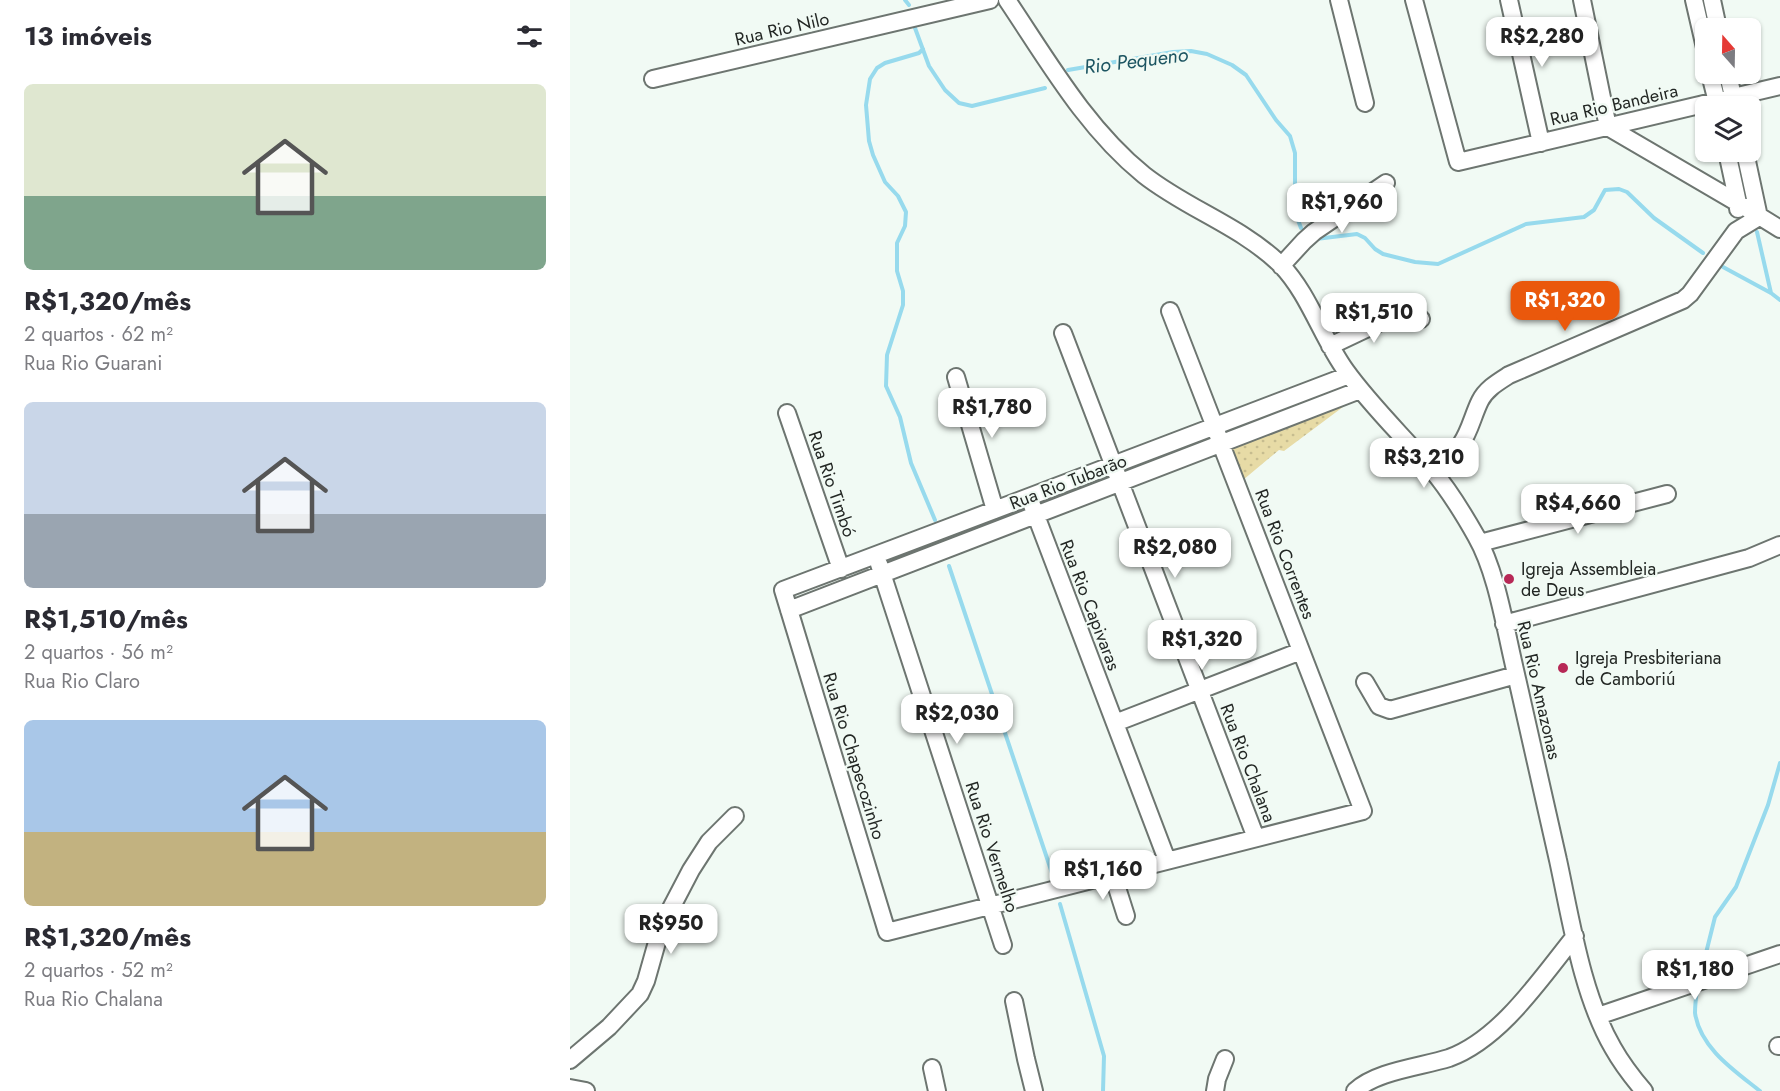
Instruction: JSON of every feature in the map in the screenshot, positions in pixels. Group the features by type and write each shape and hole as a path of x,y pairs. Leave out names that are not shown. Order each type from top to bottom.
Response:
{"street":[{"name":"Rua Rio Nilo","path":"653,79 990,0"},
{"name":"Rua Rio Amazonas","path":"1007,0 1076,100 1117,150 1160,186 1244,236 1281,266 1299,290 1349,375 1433,471 1467,520 1480,543 1488,564 1504,624 1575,936 1598,1016 1612,1048 1644,1091"},
{"path":"1338,0 1365,103"},
{"name":"Rua Rio Bandeira","path":"1414,0 1458,162 1695,109"},
{"path":"1509,0 1541,142"},
{"path":"1582,0 1608,127 1780,229"},
{"path":"1694,0 1698,18"},
{"path":"1712,0 1716,18"},
{"name":"Rua Rio Bandeira","path":"1748,96 1780,86"},
{"path":"1730,162 1738,203 1736,231"},
{"path":"1747,162 1759,217"},
{"path":"1281,266 1304,241 1325,224 1386,183"},
{"path":"1433,471 1460,446 1480,400 1496,383 1509,375 1683,300 1690,294 1736,231 1759,217"},
{"path":"1330,346 1408,309 1421,319"},
{"name":"Rua Rio Correntes","path":"1170,311 1363,811 1256,838"},
{"name":"Rua Rio Chalana","path":"1063,333 1256,838"},
{"name":"Rua Rio Tubarão","path":"783,590 1349,375"},
{"path":"956,377 995,510"},
{"name":"Rua Rio Tubarão","path":"789,610 1360,390"},
{"name":"Rua Rio Timbó","path":"787,413 841,568"},
{"path":"1480,543 1667,494"},
{"name":"Rua Rio Capivaras","path":"1029,497 1167,861"},
{"path":"1504,624 1749,558 1780,545"},
{"name":"Rua Rio Vermelho","path":"876,555 1003,945"},
{"name":"Rua Rio Chapecozinho","path":"783,590 887,932 991,906"},
{"path":"1115,723 1301,651"},
{"path":"1365,682 1379,706 1390,710 1516,675"},
{"path":"570,1060 609,1027 640,994 663,924 686,879 709,842 735,816"},
{"path":"991,906 1256,838"},
{"path":"1113,875 1126,916"},
{"path":"1354,1091 1373,1078 1449,1058 1479,1042 1526,996 1575,936"},
{"path":"1598,1016 1780,954"},
{"path":"1014,1001 1034,1091"},
{"path":"1215,1091 1225,1059"},
{"path":"932,1068 937,1091"},
{"path":"570,1088 586,1091"}],"shaded area":[{"path":"1351,401 1284,451 1279,450 1243,480 1230,448"}],"waterway":[{"name":"Rio Pequeno","path":"905,0 909,5"},
{"name":"Rio Pequeno","path":"915,28 929,66 945,90 959,103 972,106 1045,88"},
{"path":"923,49 919,53 885,63 877,68 870,79 866,105 869,141 873,155 885,182 898,196 906,212 905,226 897,243 897,271 903,291 903,305 887,355 886,386 900,417 911,463 935,520"},
{"name":"Rio Pequeno","path":"1068,70 1191,51 1207,54 1232,65 1246,75 1276,120 1290,136 1295,153 1295,212 1301,228"},
{"path":"1721,84 1723,91"},
{"path":"1738,162 1746,197"},
{"name":"Rio Pequeno","path":"1316,239 1357,234 1383,254 1415,262 1438,264 1526,224 1584,217 1594,210 1605,190 1619,189 1627,192 1654,218 1703,253"},
{"path":"1757,232 1771,293"},
{"name":"Rio Pequeno","path":"1723,267 1780,300"},
{"path":"949,566 1053,876"},
{"name":"Rio Pequeno","path":"1702,969 1715,917 1736,887 1768,805 1780,763"},
{"path":"1060,904 1104,1056 1103,1091"},
{"name":"Rio Pequeno","path":"1697,990 1695,1013 1704,1037 1720,1058 1760,1091"}],"place":[{"name":"Igreja Assembleia de Deus","path":"1509,579"},
{"name":"Igreja Presbiteriana de Camboriú","path":"1563,668"}]}
